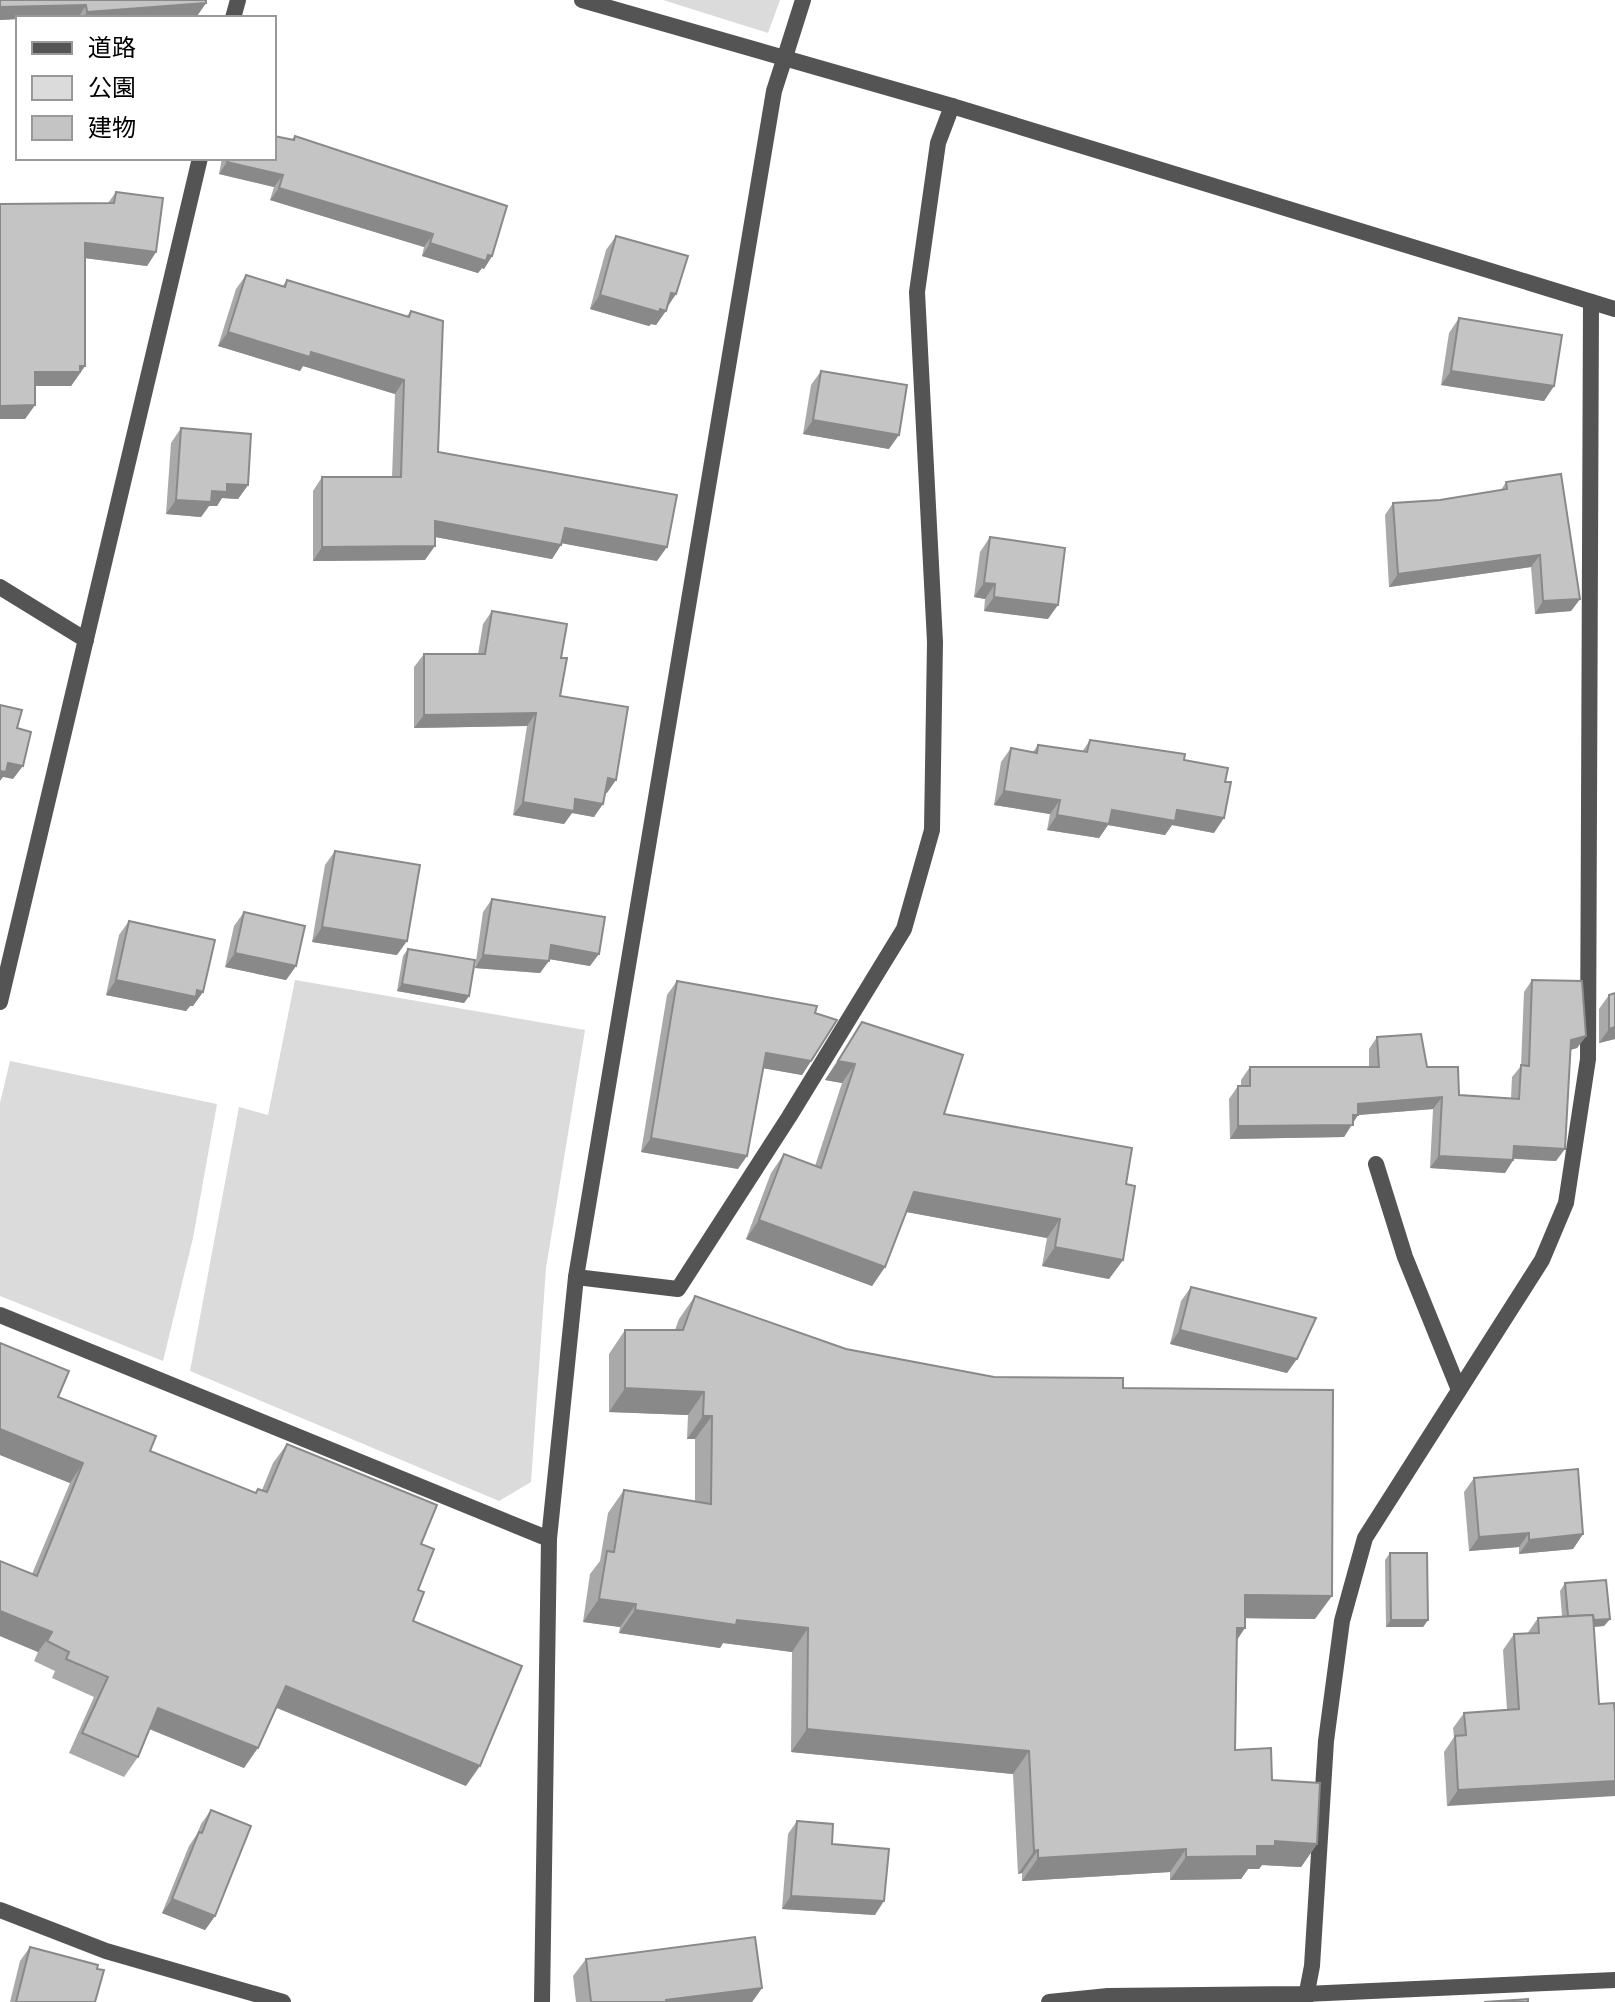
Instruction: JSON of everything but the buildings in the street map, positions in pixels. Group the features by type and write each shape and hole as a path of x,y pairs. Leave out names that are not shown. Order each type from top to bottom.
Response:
{"street":[{"path":"582,0 952,106 1615,309"},
{"path":"542,2002 549,1539 576,1277 769,122 803,0"},
{"path":"576,1277 678,1289 904,929 932,830 935,642 917,292 938,143 952,106"},
{"path":"0,1002 6,951 86,640 200,160"},
{"path":"1305,1998 1312,1966 1326,1741 1342,1621 1365,1538 1542,1260 1566,1203 1588,1059 1591,302"},
{"path":"0,587 86,640"},
{"path":"1376,1164 1405,1257 1459,1390"},
{"path":"0,1315 549,1539"},
{"path":"0,1910 106,1951 283,2002"},
{"path":"1049,2002 1108,1996 1305,1998 1615,1980"}],"green space":[{"path":"663,0 780,0 768,33"},
{"path":"295,980 585,1030 546,1268 531,1482 499,1501 190,1371 239,1107 268,1115"},
{"path":"10,1061 217,1104 193,1238 163,1361 0,1296 0,1103"}]}
